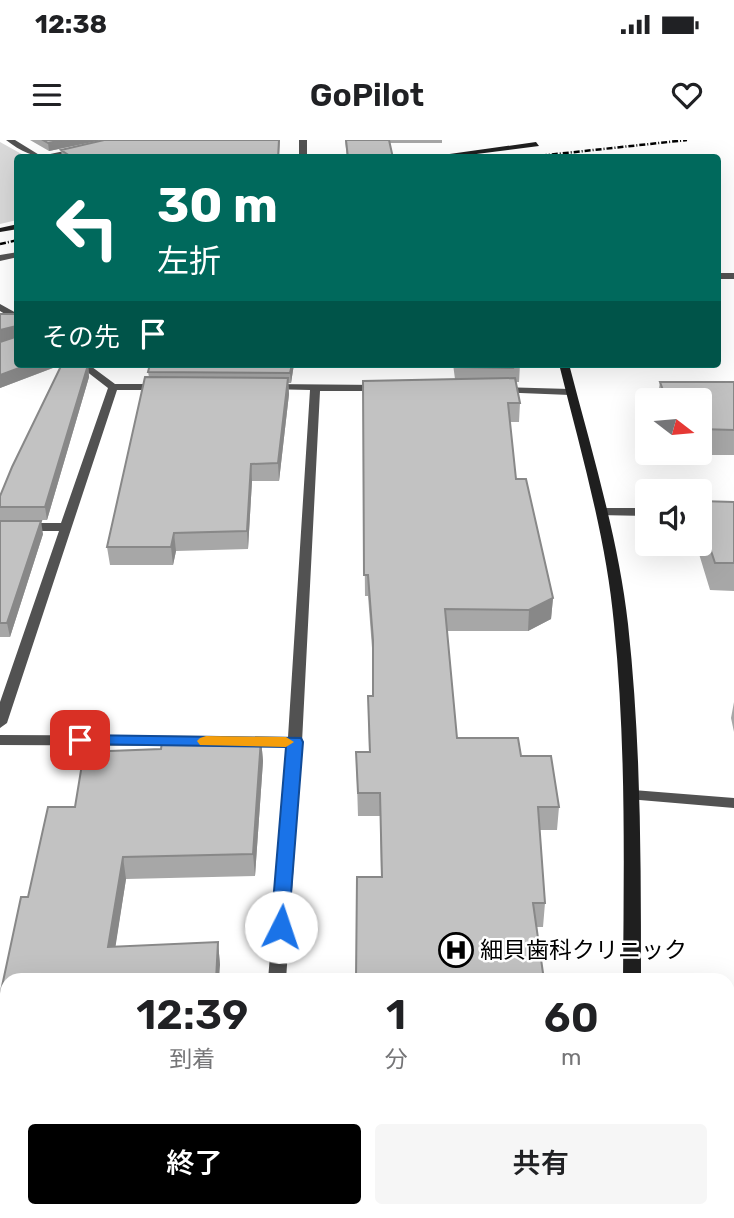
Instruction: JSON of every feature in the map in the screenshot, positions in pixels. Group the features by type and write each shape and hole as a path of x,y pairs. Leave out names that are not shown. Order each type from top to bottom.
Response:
{"street":[{"path":"10,140 34,154"},
{"path":"490,140 495,154"},
{"path":"455,154 535,142"},
{"path":"60,154 89,148"},
{"path":"87,368 113,387 167,387"},
{"path":"565,368 602,512 621,622 634,795 632,973"},
{"path":"0,723 113,387"},
{"path":"261,387 395,389"},
{"path":"278,973 295,742 315,387"},
{"path":"489,390 570,392"},
{"path":"602,512 635,512"},
{"path":"0,527 64,527"},
{"path":"0,740 295,742"},
{"path":"634,795 734,803"}],"shaded area":[{"path":"0,142 22,154 14,154 14,221 0,224"}],"building":[{"path":"104,140 279,140 278,154 67,154 61,150"},
{"path":"346,140 389,140 392,154 348,154"},
{"path":"0,314 14,314 14,326 0,330"},
{"path":"14,337 14,368 19,368 0,375 0,342"},
{"path":"60,368 87,368 45,507 0,507 0,496"},
{"path":"149,368 291,368 290,373 148,372"},
{"path":"145,377 288,378 278,463 251,464 247,531 174,533 171,547 107,547"},
{"path":"515,378 520,403 508,403 516,479 526,479 553,598 529,610 445,609 457,738 518,738 521,756 551,756 559,807 538,807 545,903 533,903 543,973 356,973 357,877 382,877 380,793 358,793 356,752 370,752 368,696 373,696 373,640 368,575 364,575 363,381"},
{"path":"660,382 734,382 734,430 712,429 712,388 662,388"},
{"path":"712,501 734,502 734,563 715,563 712,554"},
{"path":"0,521 41,521 7,623 0,623"},
{"path":"261,739 253,854 123,857 108,947 218,942 216,973 5,973 21,897 28,897 48,807 75,807 84,752 161,749 162,742"}],"railway":[{"path":"556,154 687,140"},
{"path":"0,244 14,241"}],"slow traffic":[{"path":"206,741 286,742"}],"place":[{"name":"細貝歯科クリニック","path":"456,950"}],"route":[{"path":"80,740 295,742 281,927"}]}
